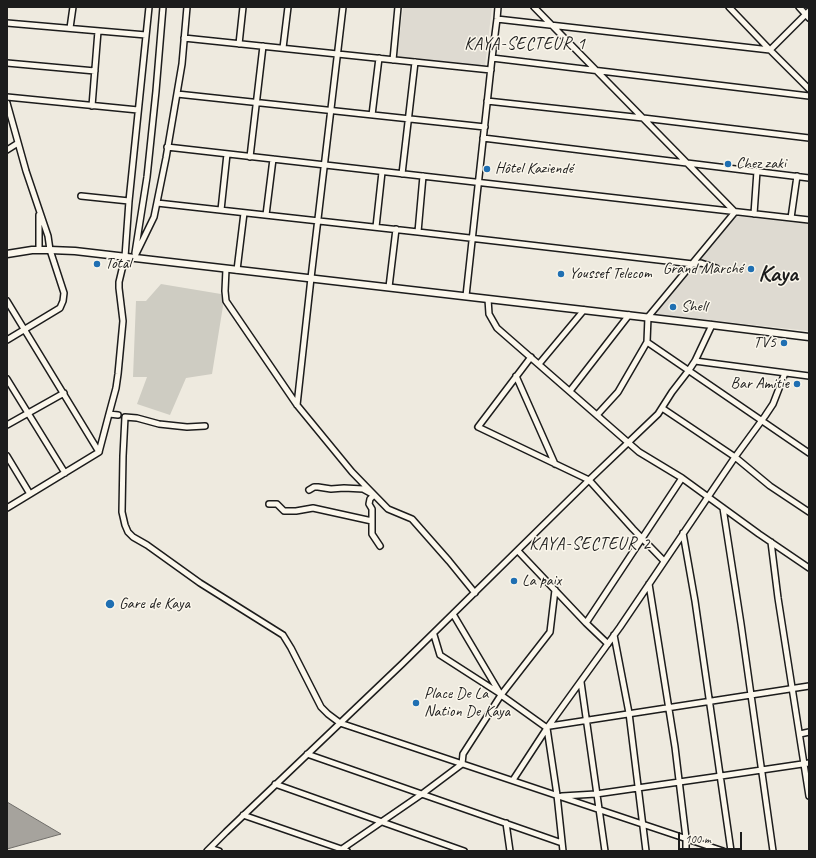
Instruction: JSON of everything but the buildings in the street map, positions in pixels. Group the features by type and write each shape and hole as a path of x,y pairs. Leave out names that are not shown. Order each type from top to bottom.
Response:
{"main road":[{"path":"7,254 24,251 50,250 135,257 809,337"}],"street":[{"path":"70,28 73,7"},
{"path":"7,508 100,452 118,374 123,321 119,285 124,257 149,7"},
{"path":"135,257 147,178 163,7"},
{"path":"135,257 154,217 157,203 182,64 187,7"},
{"path":"239,44 243,7"},
{"path":"283,48 288,7"},
{"path":"297,405 343,7"},
{"path":"393,60 398,7"},
{"path":"466,296 498,7"},
{"path":"534,7 735,212"},
{"path":"729,7 809,89"},
{"path":"770,50 808,14 798,7"},
{"path":"497,19 770,50"},
{"path":"7,22 146,36"},
{"path":"92,106 98,31"},
{"path":"184,38 490,70"},
{"path":"250,157 263,46"},
{"path":"372,115 379,58"},
{"path":"492,58 809,96"},
{"path":"402,174 415,62"},
{"path":"7,63 95,71"},
{"path":"177,94 485,127"},
{"path":"7,97 138,110"},
{"path":"488,100 809,138"},
{"path":"7,103 64,293 60,308 7,340"},
{"path":"483,138 809,178"},
{"path":"7,150 18,143"},
{"path":"168,147 809,220"},
{"path":"221,210 227,154"},
{"path":"266,215 272,159"},
{"path":"754,214 757,171"},
{"path":"376,227 382,172"},
{"path":"418,232 423,176"},
{"path":"791,218 797,176"},
{"path":"81,196 129,201"},
{"path":"157,203 693,264 701,263 716,268"},
{"path":"39,212 39,250"},
{"path":"597,415 618,392 647,342 648,317 735,212"},
{"path":"237,270 244,213"},
{"path":"389,287 396,229"},
{"path":"226,269 226,301 297,405 352,472 388,509 412,519 475,593"},
{"path":"488,299 489,314 497,328 639,452 682,478 809,568"},
{"path":"7,301 100,452"},
{"path":"539,364 584,310"},
{"path":"570,391 629,315"},
{"path":"209,849 475,593 658,414 672,392 689,370 712,325"},
{"path":"647,342 809,452"},
{"path":"531,357 478,428 589,480 664,561"},
{"path":"695,360 809,376"},
{"path":"513,780 773,404 785,373"},
{"path":"516,376 555,464"},
{"path":"7,379 65,473"},
{"path":"7,425 64,393"},
{"path":"662,408 735,457 770,486 809,512"},
{"path":"109,414 118,415"},
{"path":"205,426 187,427 159,424 137,418 125,417 122,512 125,525 128,532 133,537 147,545 200,583 283,635 292,648 321,707 328,714 340,723 723,851"},
{"path":"7,456 30,494"},
{"path":"586,622 682,478"},
{"path":"309,490 318,487 331,489 362,489 374,495"},
{"path":"374,495 370,499 369,504 372,509 372,534 380,546"},
{"path":"269,504 277,504 284,511 296,511 313,508 372,520"},
{"path":"723,508 773,851"},
{"path":"683,533 695,600 731,851"},
{"path":"771,542 792,688 807,763 809,796"},
{"path":"518,551 608,644"},
{"path":"649,584 680,782 686,851"},
{"path":"243,815 342,850 422,794 462,764 463,754 501,695 550,632 555,590"},
{"path":"453,614 501,695"},
{"path":"614,635 629,713 646,851"},
{"path":"434,636 440,655 549,727 629,713 809,686"},
{"path":"581,682 605,851"},
{"path":"549,727 559,796 563,851"},
{"path":"800,734 809,732"},
{"path":"307,754 562,843"},
{"path":"559,796 596,794 807,763"},
{"path":"275,784 464,851"},
{"path":"506,823 510,851"},
{"path":"209,849 219,851"}],"shaded area":[{"path":"403,7 492,7 485,66 397,58"},
{"name":"Grand Marché","path":"736,216 809,224 809,331 655,314"},
{"path":"161,284 221,294 223,306 212,374 186,378 170,415 137,404 147,377 133,377 136,301 146,301"},
{"path":"7,802 61,834 7,849"}],"place":[{"name":"Chez zaki","path":"728,164"},
{"name":"Hôtel Kaziendé","path":"487,169"},
{"name":"Total","path":"97,264"},
{"name":"Grand Marché","path":"751,269"},
{"name":"Youssef Telecom","path":"561,274"},
{"name":"Shell","path":"673,307"},
{"name":"TV5","path":"784,343"},
{"name":"Bar Amitie","path":"797,384"},
{"name":"La paix","path":"514,581"},
{"name":"Gare de Kaya","path":"110,604"},
{"name":"Place De La Nation De Kaya","path":"416,703"}],"district":[{"name":"KAYA-SECTEUR 1","path":"525,45"},
{"name":"Kaya","path":"778,275"},
{"name":"KAYA-SECTEUR 2","path":"590,545"}]}
